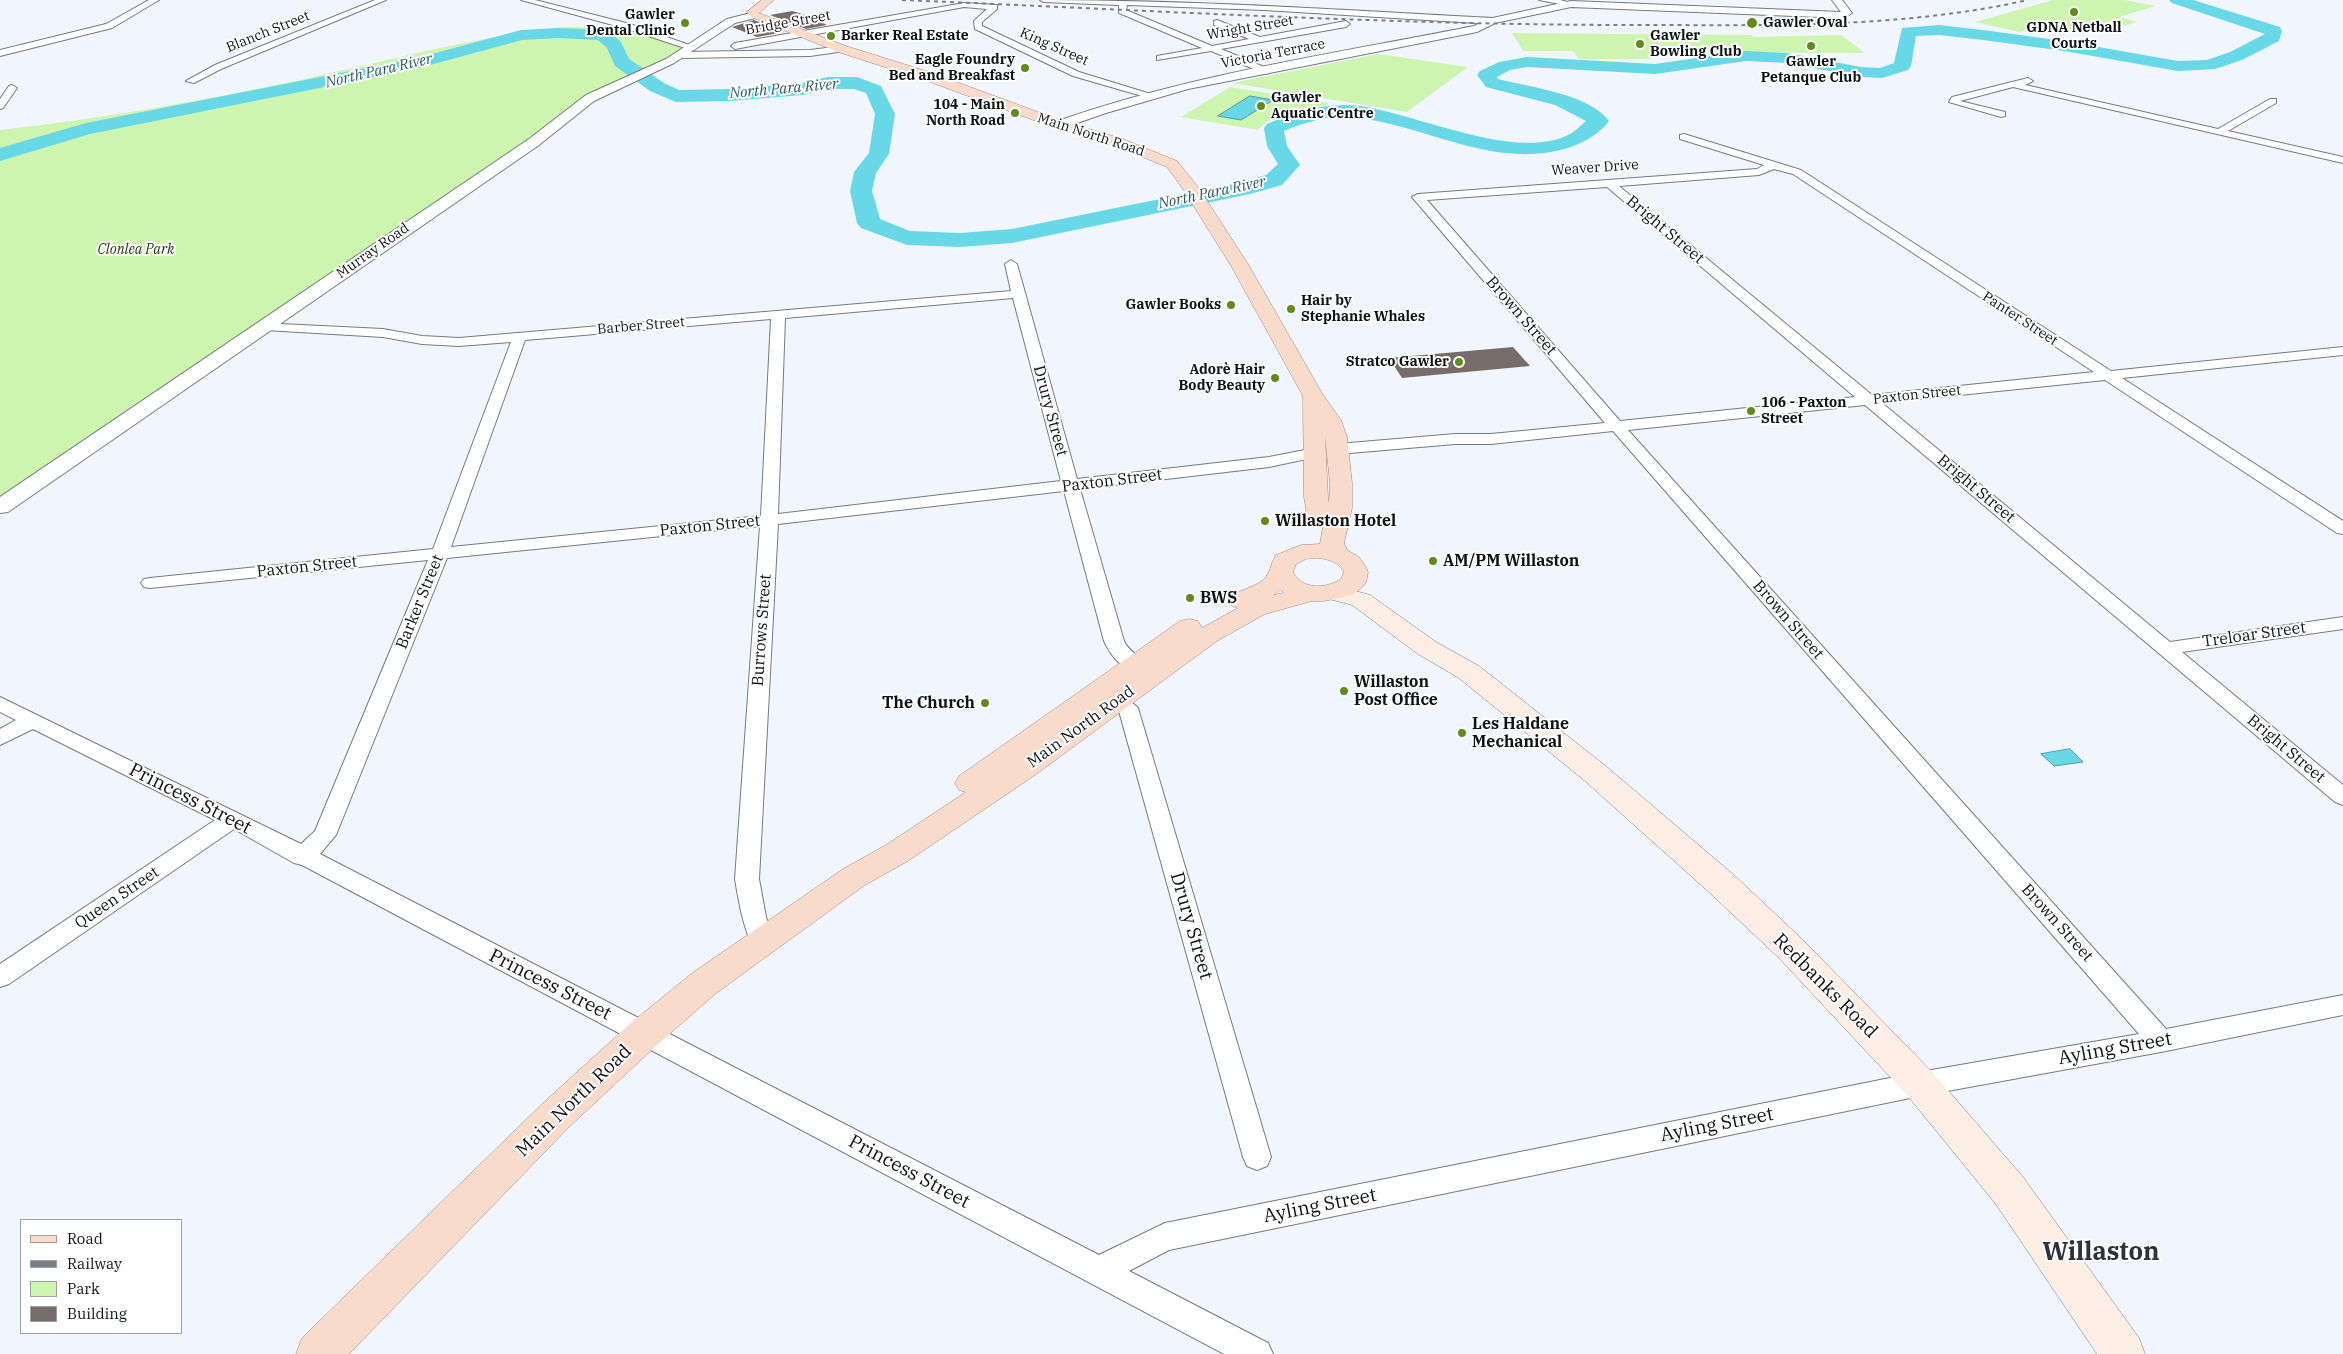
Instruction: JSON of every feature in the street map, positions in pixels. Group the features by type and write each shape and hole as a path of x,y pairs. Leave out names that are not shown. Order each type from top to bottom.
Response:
{"main road":[{"path":"755,15 753,12 755,9 769,0"},
{"name":"Main North Road","path":"755,15 842,49 927,76 1060,125 1118,142 1172,164 1190,187 1227,247 1296,362 1313,396 1327,458 1341,483 1340,508 1332,543 1336,554"},
{"name":"Main North Road","path":"854,877 883,849 1024,743 1190,626 1270,587 1316,534 1320,520 1316,498 1327,458"},
{"path":"1310,551 1336,554 1350,562 1356,572 1353,583 1345,589 1324,593 1293,587 1288,565 1310,551"},
{"name":"Redbanks Road","path":"1356,572 1369,587 1442,642 1469,672"},
{"name":"Main North Road","path":"318,1354 556,1115 644,1034 703,984 854,877 897,853 1024,768 1118,702 1208,635 1234,620 1273,603 1324,593"},
{"name":"Redbanks Road","path":"1324,593 1361,600 1427,648 1469,672 1596,774 1723,885 1791,949 1920,1084 2009,1190 2084,1294 2123,1354"},
{"path":"1136,664 1145,665 1154,662 1202,631 1217,624 1234,620"},
{"path":"1024,743 1045,740 1099,702 1110,699 1118,702"}],"street":[{"path":"0,53 109,26 155,0"},
{"name":"Blanch Street","path":"191,81 218,67 384,0"},
{"path":"525,0 627,26 691,47"},
{"path":"1044,0 1123,4 1396,10 1492,21"},
{"path":"1543,0 1571,4"},
{"name":"Victoria Terrace","path":"1060,125 1149,95 1478,29 1492,21 1571,4 1662,4 1831,16 1840,16 1847,13 1837,0"},
{"path":"1123,4 1122,11 1130,15 1266,70"},
{"name":"Bridge Street","path":"735,46 964,6 994,7"},
{"name":"King Street","path":"994,7 978,21 978,28 1076,74 1149,95"},
{"name":"Murray Road","path":"0,507 534,142 582,103 680,54 732,21 755,15"},
{"path":"1217,23 1259,40"},
{"name":"Wright Street","path":"1160,58 1346,24"},
{"path":"680,54 810,53 842,49"},
{"path":"2001,114 1954,102 1955,99 2036,79"},
{"path":"2015,85 2343,160"},
{"path":"0,106 12,88"},
{"path":"2219,132 2273,101"},
{"name":"Panter Street","path":"1684,137 1797,172 2343,529"},
{"name":"Weaver Drive","path":"1418,197 1759,172 1773,165"},
{"name":"Bright Street","path":"1608,182 2343,797"},
{"name":"Brown Street","path":"1418,197 1617,427 2161,1041"},
{"name":"Drury Street","path":"1011,264 1070,486 1114,641 1120,654 1136,664"},
{"name":"Barber Street","path":"265,326 383,333 440,342 459,342 1018,294"},
{"name":"Burrows Street","path":"763,942 754,917 747,879 769,520 778,315"},
{"name":"Barker Street","path":"302,857 325,835 440,553 520,336"},
{"path":"2336,352 2343,360"},
{"name":"Paxton Street","path":"150,583 769,520 1269,462 1297,464 1327,458 1461,448 1491,440 2336,352"},
{"name":"Treloar Street","path":"2166,648 2343,623"},
{"name":"Drury Street","path":"1118,702 1128,708 1257,1157"},
{"name":"Princess Street","path":"0,704 233,819 302,857 1258,1354"},
{"path":"0,738 32,720"},
{"name":"Queen Street","path":"0,977 233,819"},
{"name":"Ayling Street","path":"1099,1271 1165,1237 1920,1084 2161,1041 2343,1005"}],"green space":[{"name":"GDNA Netball Courts","path":"2053,0 2125,0 2156,6 2119,17 2137,22 2103,32 2084,28 2062,34 2034,28 2019,32 1975,22"},
{"name":"Clonlea Park","path":"565,27 626,27 691,47 599,93 0,507 0,130 73,121 182,103 291,82 393,58 496,37"},
{"name":"Gawler Bowling Club","path":"1512,33 1751,35 1754,37 1841,35 1865,53 1663,52 1672,53 1675,57 1650,56 1652,59 1579,59 1573,51 1523,51"},
{"path":"1378,54 1468,67 1407,112 1232,83"},
{"name":"Gawler Aquatic Centre","path":"1230,87 1329,103 1273,118 1258,130 1181,117"}],"water":[{"path":"1250,96 1273,100 1241,120 1218,116"},
{"path":"2070,749 2083,762 2054,766 2041,754"}],"building":[{"path":"792,11 827,25 806,29 770,15"},
{"path":"754,20 784,32 757,37 732,27"},
{"name":"Stratco Gawler","path":"1513,347 1530,366 1402,378 1389,358"}],"waterway":[{"name":"North Para River","path":"0,155 86,129 419,63 521,35 558,33 603,35 615,46 621,62 657,87 676,96 730,95 802,89 828,83 857,83 874,90 885,114 879,154 865,172 861,191 869,223 907,238 960,240 1012,236 1242,189 1274,180 1289,165 1277,146 1274,128 1315,114 1359,112 1484,143 1517,148 1548,147 1575,139 1599,121 1588,113 1562,101 1492,83 1486,75 1505,66 1527,62 1655,69 1746,56 1787,58 1861,72 1882,73 1902,66 1908,32 1939,30 2064,46 2178,66 2209,65 2236,56 2273,37 2274,31 2177,0"}],"railway":[{"path":"902,0 1450,22 1733,25 1881,21 1930,16 2028,0"}],"place":[{"name":"GDNA Netball Courts","path":"2074,12"},
{"name":"Gawler Dental Clinic","path":"685,23"},
{"name":"Gawler Oval","path":"1752,23"},
{"name":"Barker Real Estate","path":"831,36"},
{"name":"Gawler Bowling Club","path":"1640,44"},
{"name":"Gawler Petanque Club","path":"1811,46"},
{"name":"Eagle Foundry Bed and Breakfast","path":"1025,68"},
{"name":"Gawler Aquatic Centre","path":"1261,106"},
{"name":"104 - Main North Road","path":"1015,113"},
{"name":"Gawler Books","path":"1231,305"},
{"name":"Hair by Stephanie Whales","path":"1291,309"},
{"name":"Stratco Gawler","path":"1459,362"},
{"name":"Adorè Hair Body Beauty","path":"1275,378"},
{"name":"106 - Paxton Street","path":"1751,411"},
{"name":"Willaston Hotel","path":"1265,521"},
{"name":"AM/PM Willaston","path":"1433,561"},
{"name":"BWS","path":"1190,598"},
{"name":"Willaston Post Office","path":"1344,691"},
{"name":"The Church","path":"985,703"},
{"name":"Les Haldane Mechanical","path":"1462,733"}],"district":[{"name":"Willaston","path":"2101,1253"}]}
